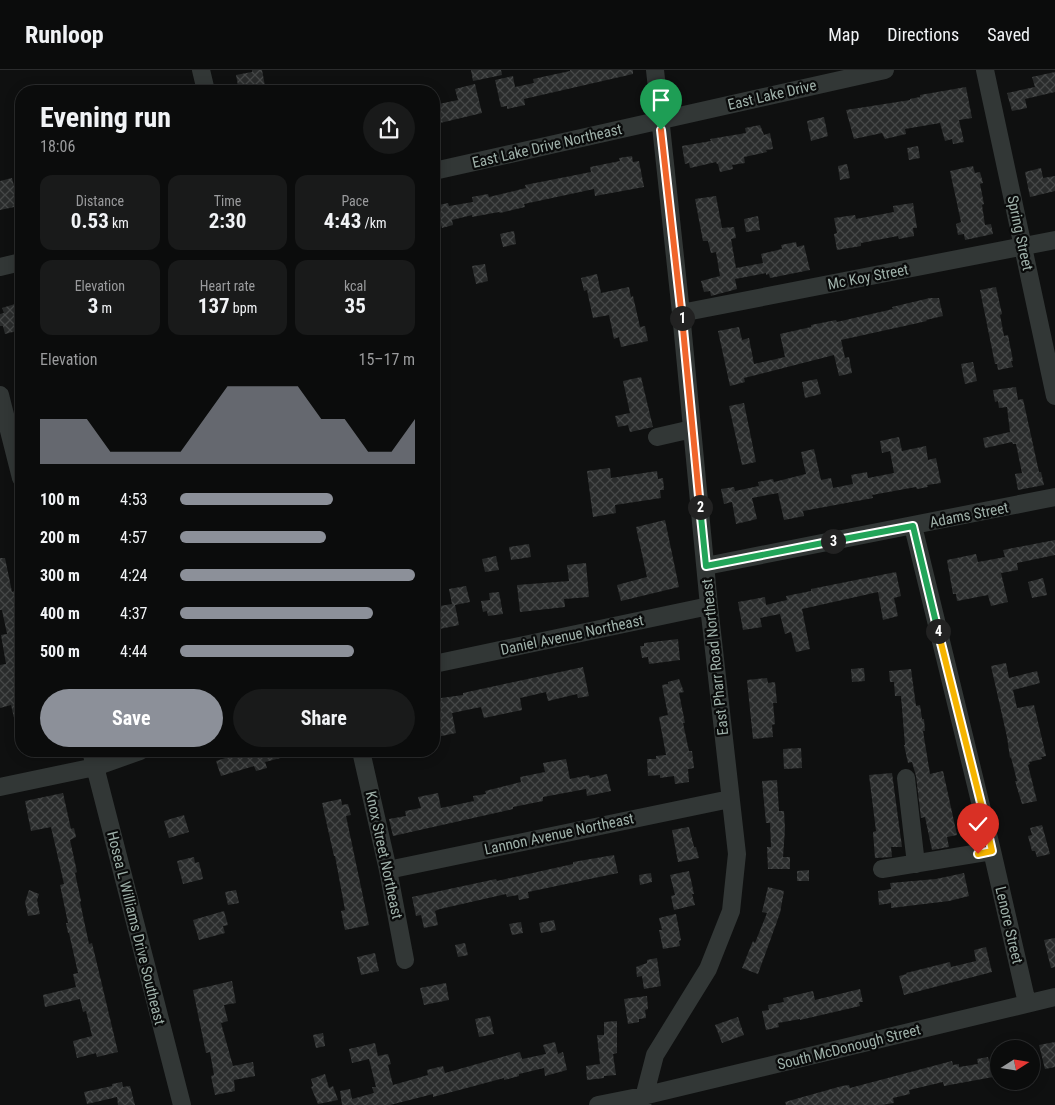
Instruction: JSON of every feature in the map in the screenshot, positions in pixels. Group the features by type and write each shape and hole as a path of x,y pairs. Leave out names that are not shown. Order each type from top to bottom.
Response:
{"street":[{"path":"201,70 205,85"},
{"name":"East Pharr Road Northeast","path":"643,1101 655,1055 708,968 731,911 737,854 709,606 655,70"},
{"name":"East Lake Drive","path":"660,120 885,70"},
{"name":"Spring Street","path":"985,70 1055,396"},
{"name":"East Lake Drive Northeast","path":"440,170 660,120"},
{"name":"Mc Koy Street","path":"681,314 1055,240"},
{"path":"0,267 15,263"},
{"path":"0,395 15,454"},
{"path":"657,437 692,429"},
{"name":"Adams Street","path":"706,566 1055,497"},
{"name":"Lenore Street","path":"913,526 1027,1004"},
{"name":"Daniel Avenue Northeast","path":"440,663 709,606"},
{"name":"Knox Street Northeast","path":"362,757 388,870 405,960"},
{"path":"0,786 93,759"},
{"name":"Hosea L Williams Drive Southeast","path":"93,759 182,1105"},
{"path":"906,778 916,864"},
{"name":"Lannon Avenue Northeast","path":"388,870 730,799"},
{"path":"882,869 992,851"},
{"name":"South McDonough Street","path":"598,1105 643,1101 1055,997"}],"building":[{"path":"252,70 262,70 265,85 238,85 236,75 252,72"},
{"path":"471,70 501,70 502,75 473,81"},
{"path":"570,70 633,70 633,74 524,99 525,105 507,109 507,106 501,107 495,80 513,76 515,87 534,83 533,79"},
{"path":"1055,72 1055,92 1025,99 1027,108 1012,111 1007,93 1035,87 1032,77"},
{"path":"475,84 482,113 440,123 440,104 458,100 455,89"},
{"path":"966,87 972,118 959,120 964,142 953,144 952,139 945,141 940,123 905,129 906,134 885,139 882,133 854,139 846,110 910,100 920,97 920,95"},
{"path":"824,117 828,136 811,141 807,121"},
{"path":"760,125 764,135 770,133 773,149 744,157 745,163 732,165 733,169 720,172 716,162 690,168 689,163 685,164 682,146 746,133 745,128"},
{"path":"918,146 920,158 909,160 907,148"},
{"path":"632,156 633,162 639,161 644,187 595,196 594,189 524,204 525,207 500,213 472,217 472,215 452,220 453,225 442,228 440,225 440,205 448,203 449,206 473,202 472,197 488,194 489,197 526,188 525,185 591,172 590,167 620,161 619,158"},
{"path":"847,164 850,178 840,180 838,166"},
{"path":"973,166 975,173 980,172 983,183 980,184 984,204 982,205 985,225 991,224 993,234 965,240 964,234 958,235 956,224 961,222 950,171"},
{"path":"1041,168 1043,178 1055,176 1055,191 1030,197 1025,172"},
{"path":"12,178 15,190 15,207 0,210 0,181"},
{"path":"716,196 722,228 734,227 736,238 731,239 736,268 763,263 761,254 782,249 781,245 796,242 797,247 804,245 810,270 770,278 769,274 766,275 766,273 735,279 737,289 711,296 710,291 704,292 701,281 720,276 716,252 711,253 708,241 703,241 695,199"},
{"path":"913,203 917,228 913,228 914,236 899,239 898,236 837,250 834,234 837,233 834,218 855,215 856,219 894,212 893,206"},
{"path":"758,216 760,230 746,232 744,219"},
{"path":"514,231 516,244 503,247 500,234"},
{"path":"485,264 488,281 476,284 472,266"},
{"path":"597,274 601,293 629,287 640,327 645,326 648,341 621,347 619,337 614,339 609,315 593,318 587,290 584,291 581,278"},
{"path":"996,287 1002,314 1000,315 1004,336 1008,335 1013,361 1011,361 1013,367 998,370 997,364 995,364 980,290"},
{"path":"930,298 939,298 943,316 841,340 845,358 849,357 852,373 839,376 834,355 744,378 745,382 730,386 718,331 739,327 742,340 749,338 754,364 785,357 780,334 811,327 811,325 836,320 837,322 893,309 892,307"},
{"path":"15,304 15,332 5,334 3,326 0,326 0,314 4,313 2,308"},
{"path":"973,362 977,381 965,384 961,364"},
{"path":"641,377 653,427 630,432 628,425 618,427 615,416 630,413 623,381"},
{"path":"817,379 821,394 805,398 802,382"},
{"path":"1016,387 1018,400 1023,399 1039,472 1041,472 1044,485 1018,490 1015,474 1022,473 1016,444 1012,442 985,448 983,438 1010,432 1007,407 999,408 998,401 995,402 993,390"},
{"path":"744,403 756,462 742,465 729,406"},
{"path":"899,437 902,451 926,446 928,460 936,458 941,483 917,489 916,487 872,495 873,498 803,511 804,516 784,520 778,493 752,498 757,519 736,524 732,502 724,504 721,489 734,487 735,491 759,486 758,482 773,479 774,482 806,474 801,452 814,449 821,480 831,478 833,488 853,484 851,475 867,472 868,478 894,473 890,451 882,453 880,441"},
{"path":"610,468 611,478 657,471 658,479 663,478 664,490 660,490 661,498 615,505 616,513 593,517 587,471"},
{"path":"665,520 679,587 621,601 617,585 647,577 636,527"},
{"path":"1055,540 1055,555 1017,563 1018,570 1001,573 1008,602 991,606 988,595 957,601 956,594 953,594 947,560 976,554 978,562 1005,557 1003,550"},
{"path":"529,544 531,557 511,560 509,547"},
{"path":"496,556 499,570 485,572 482,559"},
{"path":"0,558 5,558 12,592 14,591 15,594 15,722 11,705 0,708 0,665 6,664 1,635 7,634 2,610 0,610"},
{"path":"586,563 589,597 564,599 565,607 520,612 517,585 569,581 567,565"},
{"path":"896,572 901,596 894,598 898,616 883,620 878,592 802,609 810,649 796,652 791,632 785,634 780,614 760,618 762,627 743,630 738,602 765,597 766,605 787,600 786,596 811,591 811,589"},
{"path":"1043,578 1047,595 1032,598 1028,582"},
{"path":"466,586 470,602 455,605 459,625 440,629 440,606 452,604 449,589"},
{"path":"499,592 503,614 488,616 487,611 483,612 481,601 490,600 489,593"},
{"path":"678,639 680,660 649,664 648,657 642,658 640,646 644,646 644,643"},
{"path":"1006,663 1009,678 1037,671 1040,683 1013,690 1017,708 1034,705 1046,756 1029,762 1030,764 1028,765 1037,801 1022,804 1015,781 1017,781 1010,758 991,666"},
{"path":"583,667 589,696 578,698 577,694 548,701 546,692 520,698 522,710 484,718 481,707 452,713 456,733 440,736 440,698 463,695 463,693"},
{"path":"864,668 865,681 852,682 851,669"},
{"path":"911,669 916,706 920,705 922,719 924,719 925,731 923,731 930,774 943,771 957,835 947,837 949,847 932,850 925,817 921,818 916,776 912,762 908,763 904,745 901,696 895,696 894,682 890,682 889,671"},
{"path":"767,678 768,683 775,682 777,703 773,703 775,724 772,725 773,737 753,739 747,680"},
{"path":"679,679 684,692 679,693 685,723 683,723 689,751 692,751 694,768 688,769 689,782 675,784 674,776 660,778 660,775 648,776 647,759 656,759 656,756 666,755 659,717 668,715 662,685"},
{"path":"801,748 802,768 784,769 783,749"},
{"path":"228,757 284,757 265,762 267,768 256,771 254,766 221,776 216,761"},
{"path":"566,759 570,779 589,775 590,778 607,774 611,791 587,796 586,789 543,797 543,801 513,807 513,809 393,836 389,819 406,816 405,811 421,808 418,797 438,793 441,808 474,801 473,796 486,794 485,791 521,782 520,777 545,772 543,763"},
{"path":"892,773 902,847 891,847 892,857 875,858 873,832 876,831 869,775"},
{"path":"777,780 779,811 784,811 783,857 790,857 790,869 768,869 767,847 771,847 770,823 766,823 762,781"},
{"path":"63,793 71,829 74,828 76,837 70,840 77,872 75,873 80,902 89,944 92,943 118,1052 97,1057 96,1053 77,1058 73,1041 92,1036 86,1011 83,1012 80,999 45,1007 43,995 76,987 73,974 78,973 66,923 68,923 60,885 64,884 51,827 31,831 25,801"},
{"path":"341,799 342,805 348,804 351,815 346,816 369,925 345,930 341,911 345,910 335,856 322,803"},
{"path":"184,815 189,832 169,838 164,821"},
{"path":"1042,825 1050,854 1037,857 1035,851 1032,851 1028,836 1032,835 1030,828"},
{"path":"689,827 699,858 678,862 672,830"},
{"path":"614,855 618,873 528,892 529,898 519,900 518,895 507,897 506,894 440,909 435,911 438,925 424,928 421,915 416,916 412,897 496,879 497,881 573,864 573,862"},
{"path":"194,857 195,863 199,862 203,879 183,884 177,861"},
{"path":"809,870 809,881 797,881 797,871"},
{"path":"689,871 695,905 674,910 671,896 675,895 670,875"},
{"path":"651,873 652,882 640,885 639,875"},
{"path":"964,873 969,896 949,901 891,908 891,903 879,905 878,891 891,889 890,883 936,879"},
{"path":"768,887 784,891 780,913 758,974 742,968 767,913 762,912"},
{"path":"29,890 39,894 37,900 40,914 28,916 25,902"},
{"path":"236,890 239,903 228,905 225,892"},
{"path":"224,911 228,925 223,926 225,933 199,940 193,920"},
{"path":"676,914 681,940 679,941 680,946 663,949 659,930 662,930 659,918"},
{"path":"554,920 556,930 541,933 539,923"},
{"path":"521,922 523,933 512,935 509,924"},
{"path":"1055,938 1055,967 1051,968 1044,940"},
{"path":"465,943 468,955 458,957 455,945"},
{"path":"986,947 992,972 904,995 899,976 950,962 951,967 976,961 974,950"},
{"path":"375,953 379,971 361,975 357,957"},
{"path":"657,958 661,986 644,989 642,976 637,977 636,967 647,963 647,960"},
{"path":"232,981 236,1003 224,1005 228,1021 221,1023 233,1066 253,1062 255,1076 234,1080 235,1091 215,1095 211,1076 214,1075 210,1052 206,1053 193,990"},
{"path":"446,983 449,1000 424,1005 420,988"},
{"path":"860,989 863,1002 859,1002 860,1006 800,1020 778,1023 779,1027 766,1030 762,1011 769,1010 768,1005 784,1002 783,998 813,991 815,1000"},
{"path":"647,996 648,1009 645,1010 646,1018 639,1019 639,1022 628,1024 624,999"},
{"path":"490,1016 494,1034 479,1037 475,1019"},
{"path":"738,1017 744,1035 722,1043 715,1025"},
{"path":"617,1021 617,1053 613,1054 616,1075 587,1080 586,1066 600,1064 597,1035 604,1035 604,1022"},
{"path":"323,1033 325,1046 316,1048 313,1035"},
{"path":"555,1042 558,1054 563,1052 567,1070 545,1076 544,1068 504,1080 504,1078 433,1097 433,1094 390,1105 342,1105 340,1091 350,1089 352,1099 374,1093 372,1087 376,1087 369,1059 352,1063 349,1049 375,1043 378,1056 388,1054 391,1064 388,1065 393,1085 428,1075 427,1070 443,1066 445,1073 520,1052 522,1059 546,1054 543,1045"},
{"path":"1055,1042 1055,1067 1045,1069 1040,1045"},
{"path":"988,1057 990,1062 990,1078 944,1086 943,1082 909,1090 910,1094 893,1098 894,1103 882,1105 786,1105 785,1102 842,1086 849,1085 850,1088 952,1061 953,1065 959,1064 959,1067 978,1064 977,1059"},
{"path":"325,1074 329,1088 333,1086 338,1100 318,1104 311,1087 313,1086 311,1079"},
{"path":"122,1082 123,1087 130,1086 135,1105 118,1105 117,1097 87,1104 84,1092"}],"route":[{"path":"661,130 706,566 913,526 992,851 978,854"}]}
